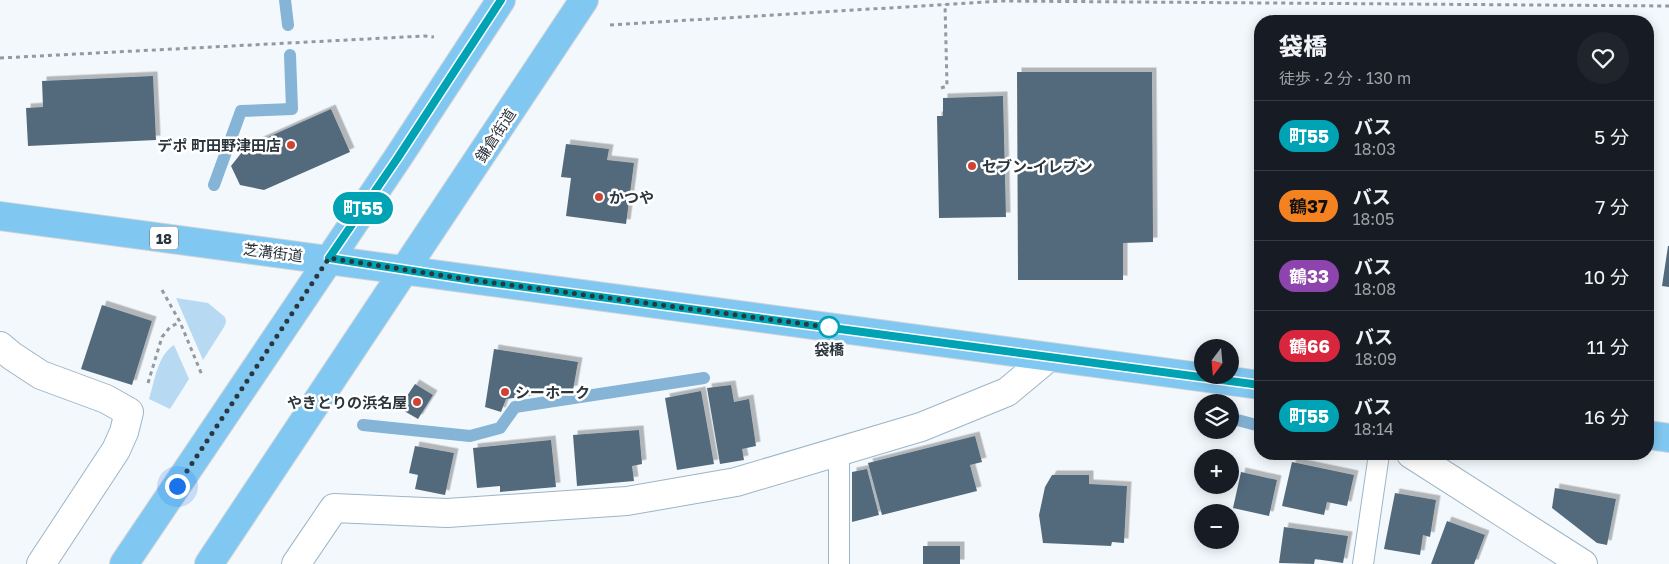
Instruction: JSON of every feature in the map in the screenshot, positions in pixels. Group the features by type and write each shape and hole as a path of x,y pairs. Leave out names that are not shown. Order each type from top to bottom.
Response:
{"main road":[{"path":"124,564 397,159 501,0"},
{"name":"鎌倉街道","path":"209,564 584,0"},
{"name":"芝溝街道","path":"0,216 329,258 405,271 1254,384"},
{"path":"1654,436 1669,438"}],"street":[{"path":"0,346 41,375 106,399 129,412 124,432 116,450 41,564"},
{"path":"296,564 334,508 447,513 627,501 736,482 922,427 1007,392 1049,357"},
{"path":"1420,460 1583,564"}],"lane":[{"path":"838,564 839,452"},
{"path":"1363,564 1378,460"}],"path":[{"path":"607,25 1002,0 1669,6"},
{"path":"941,88 947,86 945,4"},
{"path":"0,58 424,36 439,38"},
{"path":"162,290 180,322 202,375"},
{"path":"129,412 142,400 162,337 170,327 180,322"}],"shaded area":[{"path":"176,298 208,303 225,317 224,327 203,360"},
{"path":"174,345 189,379 170,409 149,399 160,362"}],"building":[{"path":"1017,72 1152,72 1153,242 1123,243 1123,280 1018,280"},
{"path":"153,76 156,140 28,146 26,108 43,107 42,81"},
{"name":"セブン-イレブン","path":"1003,96 1006,217 939,218 937,116 943,116 943,98"},
{"path":"331,109 350,152 264,190 240,185 231,166 246,147"},
{"name":"かつや","path":"566,144 609,149 607,160 634,163 626,224 566,216 571,178 561,177"},
{"path":"1669,246 1669,287 1662,286"},
{"path":"102,305 152,321 132,385 81,369"},
{"path":"494,349 578,362 573,390 506,399 501,412 485,407"},
{"path":"415,384 433,395 418,419 399,408"},
{"path":"731,385 734,402 749,399 756,446 742,449 744,460 720,464 707,388"},
{"path":"701,391 714,464 677,470 665,398"},
{"path":"639,430 642,464 632,466 634,481 577,486 573,435"},
{"path":"975,436 982,462 970,465 977,491 882,515 868,463"},
{"path":"551,440 556,487 500,492 500,486 477,488 473,448"},
{"path":"415,446 454,453 445,495 415,489 418,475 409,473"},
{"path":"1292,462 1354,475 1347,506 1327,502 1324,515 1282,506"},
{"path":"867,469 879,515 852,522 852,472"},
{"path":"1241,472 1277,480 1269,516 1239,509 1239,504 1234,504 1236,494 1239,494"},
{"path":"1052,475 1089,475 1089,484 1127,486 1124,543 1112,542 1111,546 1043,543 1039,515 1045,487"},
{"path":"1555,488 1616,499 1607,545 1597,543 1552,508"},
{"path":"1395,493 1436,500 1430,537 1423,535 1420,555 1384,549"},
{"path":"1447,521 1485,535 1474,564 1431,564"},
{"path":"1284,527 1348,536 1343,563 1315,559 1314,564 1279,563"},
{"path":"923,546 960,546 960,564 923,564"}],"waterway":[{"path":"285,0 288,25"},
{"path":"214,185 241,111 292,109 290,55"},
{"path":"363,425 470,436 500,428 515,407 704,378"},
{"path":"1239,420 1254,424"}],"bus line":[{"name":"町55","path":"501,0 397,159 329,258 405,271 1254,384"}],"place":[{"name":"デポ 町田野津田店","path":"291,145"},
{"name":"セブン-イレブン","path":"972,166"},
{"name":"かつや","path":"599,197"},
{"name":"袋橋","path":"829,327"},
{"name":"シーホーク","path":"505,392"},
{"name":"やきとりの浜名屋","path":"417,402"}],"route":[{"path":"177,486 329,258 405,271 835,328 829,327"}]}
